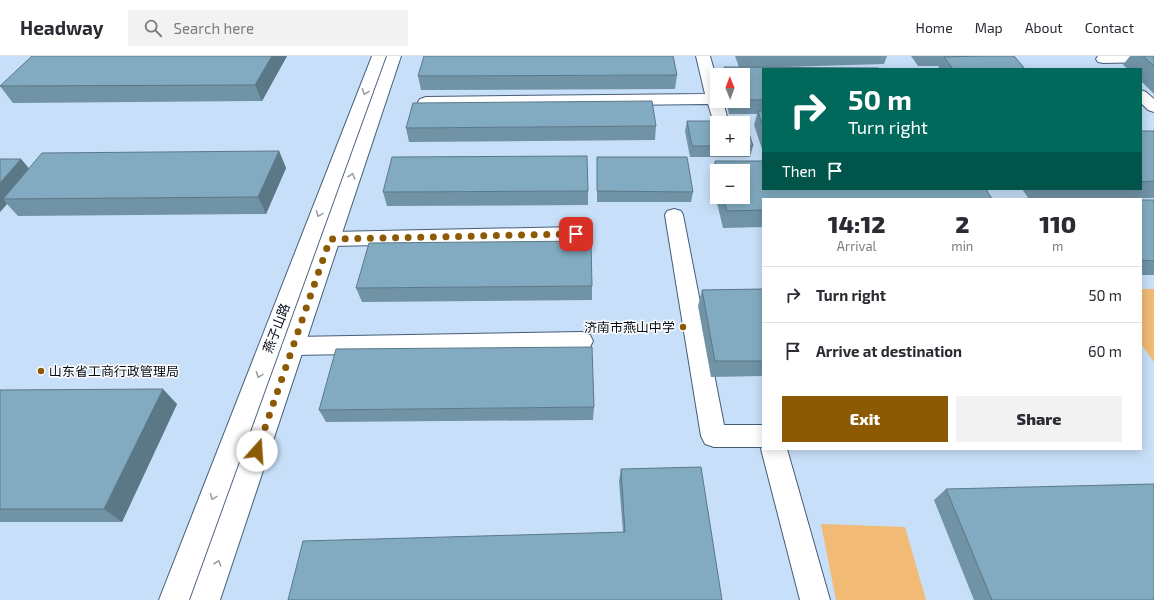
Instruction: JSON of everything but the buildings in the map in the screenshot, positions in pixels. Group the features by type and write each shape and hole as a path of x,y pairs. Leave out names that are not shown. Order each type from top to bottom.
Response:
{"street":[{"name":"燕子山路","path":"174,600 379,56"},
{"name":"燕子山路","path":"205,600 394,56"},
{"path":"703,56 710,83"},
{"path":"1101,57 1154,58"},
{"path":"1101,57 1113,68"},
{"path":"1142,96 1154,107"},
{"path":"426,102 710,99"},
{"path":"674,215 714,436 762,436"},
{"path":"330,239 576,234"},
{"path":"293,346 582,341"},
{"path":"774,450 815,600"}],"shaded area":[{"path":"1142,289 1154,289 1154,362 1142,345"},
{"path":"821,524 905,527 926,600 836,600"}],"place":[{"name":"济南市燕山中学","path":"683,327"},
{"name":"山东省工商行政管理局","path":"41,371"}],"route":[{"path":"257,451 330,239 354,237 576,234"}]}
